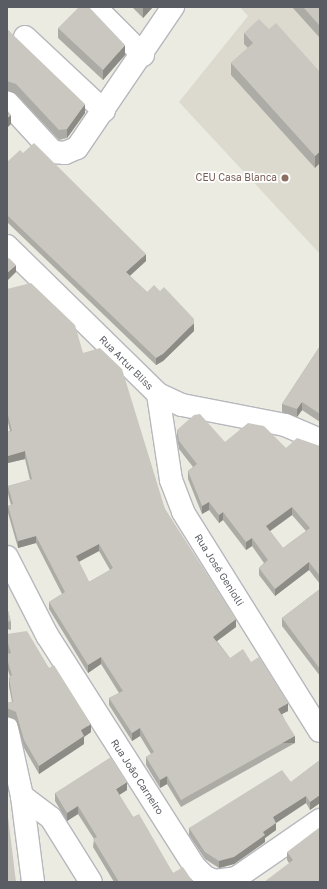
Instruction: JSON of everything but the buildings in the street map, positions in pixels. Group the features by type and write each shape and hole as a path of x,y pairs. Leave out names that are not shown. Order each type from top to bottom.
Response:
{"street":[{"path":"95,7 143,55"},
{"path":"7,102 53,152 65,153 77,148 143,55 173,7"},
{"path":"25,37 104,111"},
{"name":"Rua Artur Bliss","path":"7,246 158,394 182,405 285,425 320,440"},
{"name":"Rua José Geniolli","path":"158,394 171,480 183,512 320,730"},
{"name":"Rua João Carneiro","path":"7,558 47,635 195,867 205,877 215,881 236,878 320,820"},
{"path":"7,728 22,796 33,882"},
{"path":"22,796 51,818 90,882"}],"shaded area":[{"name":"CEU Casa Blanca","path":"240,7 320,7 320,254 179,102 248,16"}],"place":[{"name":"CEU Casa Blanca","path":"285,178"}]}
